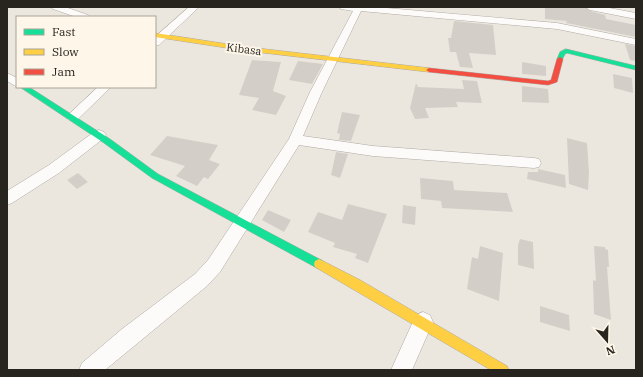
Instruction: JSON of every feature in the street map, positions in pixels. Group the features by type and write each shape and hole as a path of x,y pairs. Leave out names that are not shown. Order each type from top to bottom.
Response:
{"street":[{"path":"56,7 82,16"},
{"path":"157,38 194,7"},
{"path":"344,7 557,26 636,42"},
{"path":"590,7 636,16"},
{"path":"89,370 129,336 201,280 214,266 295,140 316,92 358,8"},
{"name":"Kibasa","path":"157,38 426,71 548,83 554,82 562,53 566,51 636,68"},
{"path":"7,76 16,81"},
{"path":"26,88 73,117 126,153 155,176 242,222 423,322 503,370"},
{"path":"73,117 104,88"},
{"path":"7,199 54,169 99,135"},
{"path":"295,140 372,151 534,163"},
{"path":"400,370 423,322"}],"building":[{"path":"545,7 584,7 590,11 605,15 606,19 636,25 636,37 566,23 567,21 545,19"},
{"path":"454,21 493,25 496,55 469,53 473,68 460,67 456,52 450,52 448,38 451,38"},
{"path":"625,44 636,46 636,61 630,60"},
{"path":"252,60 281,62 273,91 286,96 276,115 252,110 259,98 239,95"},
{"path":"298,61 323,64 312,84 289,80"},
{"path":"522,62 546,66 546,76 522,74"},
{"path":"613,74 632,78 633,93 614,88"},
{"path":"462,80 477,81 482,103 456,102 458,107 425,108 429,118 415,119 410,108 416,83 418,87 464,89"},
{"path":"522,86 548,89 549,103 522,102"},
{"path":"342,112 360,115 351,141 339,140 340,134 337,133"},
{"path":"167,136 218,145 209,160 220,164 208,179 204,177 197,186 176,176 185,166 150,155"},
{"path":"567,138 587,143 589,173 588,190 569,184"},
{"path":"336,152 348,154 340,178 331,175"},
{"path":"538,169 565,175 566,188 527,179 528,172 538,172"},
{"path":"78,173 88,182 77,189 67,180"},
{"path":"420,178 453,181 454,190 507,193 513,212 442,208 441,201 421,199"},
{"path":"348,204 387,214 368,263 355,258 357,254 333,247 335,243 308,232 318,212 342,220"},
{"path":"403,205 416,207 415,225 402,223"},
{"path":"268,210 291,220 284,232 262,220"},
{"path":"520,239 533,242 534,269 518,265 518,245"},
{"path":"480,246 503,253 499,301 467,289 472,257 478,259"},
{"path":"594,246 605,247 605,249 608,250 609,267 607,267 611,320 594,314 593,280 596,281"},
{"path":"540,306 569,315 570,331 540,322"}],"traffic: fast":[{"path":"560,59 562,53 566,51 636,68"},
{"path":"26,88 107,141 155,176 319,264"}],"traffic: slow":[{"path":"156,35 247,49 429,70"},
{"path":"319,264 503,370"}],"traffic: jam":[{"path":"429,70 548,83 554,82 560,59"}]}
